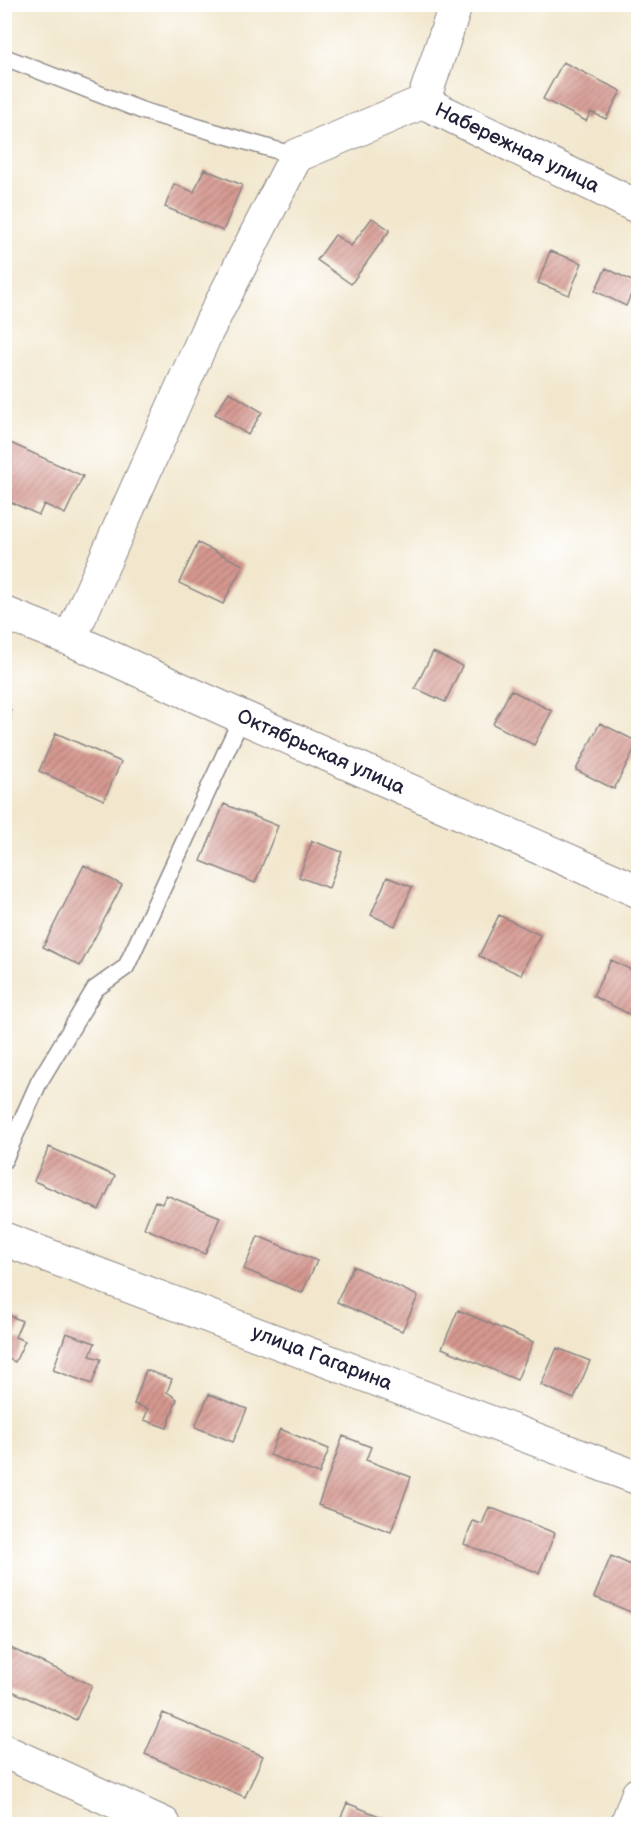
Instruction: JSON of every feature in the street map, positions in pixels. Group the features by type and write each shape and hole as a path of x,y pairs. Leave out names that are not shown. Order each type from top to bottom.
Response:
{"street":[{"name":"Набережная улица","path":"456,4 423,102 639,207"},
{"path":"70,639 206,333 296,156 423,102"},
{"name":"Октябрьская улица","path":"4,613 70,639 639,891"},
{"name":"улица Гагарина","path":"4,1239 639,1478"},
{"path":"4,1751 164,1824"},
{"path":"627,1824 639,1794"}],"lane":[{"path":"4,57 143,111 296,156"},
{"path":"4,1160 39,1082 95,989 126,967 242,717"}],"building":[{"path":"563,62 621,91 606,119 591,112 586,121 543,99"},
{"path":"204,169 242,185 223,231 165,207 174,184 194,192"},
{"path":"372,218 390,230 351,284 317,260 335,235 351,246"},
{"path":"550,251 582,263 569,295 538,283"},
{"path":"606,268 636,283 626,306 595,291"},
{"path":"229,392 262,412 248,435 215,414"},
{"path":"4,440 83,476 65,514 44,504 39,515 4,499"},
{"path":"198,543 243,565 223,604 179,583"},
{"path":"433,652 462,666 445,702 415,688"},
{"path":"511,690 552,711 534,745 493,724"},
{"path":"5,707 11,710 5,724"},
{"path":"600,723 638,742 614,789 576,770"},
{"path":"56,733 121,762 104,800 39,771"},
{"path":"224,804 278,826 255,883 201,861"},
{"path":"312,841 342,852 329,888 299,877"},
{"path":"84,865 122,885 80,966 43,947"},
{"path":"387,877 412,887 395,926 371,915"},
{"path":"499,915 540,935 521,975 479,956"},
{"path":"611,960 638,973 638,1004 633,1016 593,996"},
{"path":"49,1147 115,1176 99,1210 34,1181"},
{"path":"166,1195 220,1217 205,1254 144,1228 155,1201 162,1204"},
{"path":"258,1236 317,1261 302,1293 244,1269"},
{"path":"353,1266 418,1296 402,1331 337,1302"},
{"path":"458,1310 533,1342 517,1380 442,1348"},
{"path":"4,1313 22,1321 15,1337 25,1341 15,1362 4,1357"},
{"path":"66,1333 95,1343 90,1356 101,1359 92,1384 53,1370"},
{"path":"557,1348 590,1361 574,1399 541,1385"},
{"path":"146,1370 172,1379 167,1392 177,1399 167,1428 144,1420 148,1409 134,1404"},
{"path":"209,1394 247,1409 233,1442 195,1427"},
{"path":"280,1429 329,1449 319,1474 270,1455"},
{"path":"343,1436 371,1447 366,1460 411,1477 391,1532 318,1505"},
{"path":"489,1507 555,1533 539,1573 464,1544 473,1521 482,1524"},
{"path":"611,1556 638,1568 638,1615 594,1597"},
{"path":"6,1646 92,1685 76,1720 5,1688"},
{"path":"163,1713 263,1756 245,1797 145,1754"},
{"path":"347,1803 399,1824 338,1824"},
{"path":"4,1818 19,1824 4,1824"}]}
